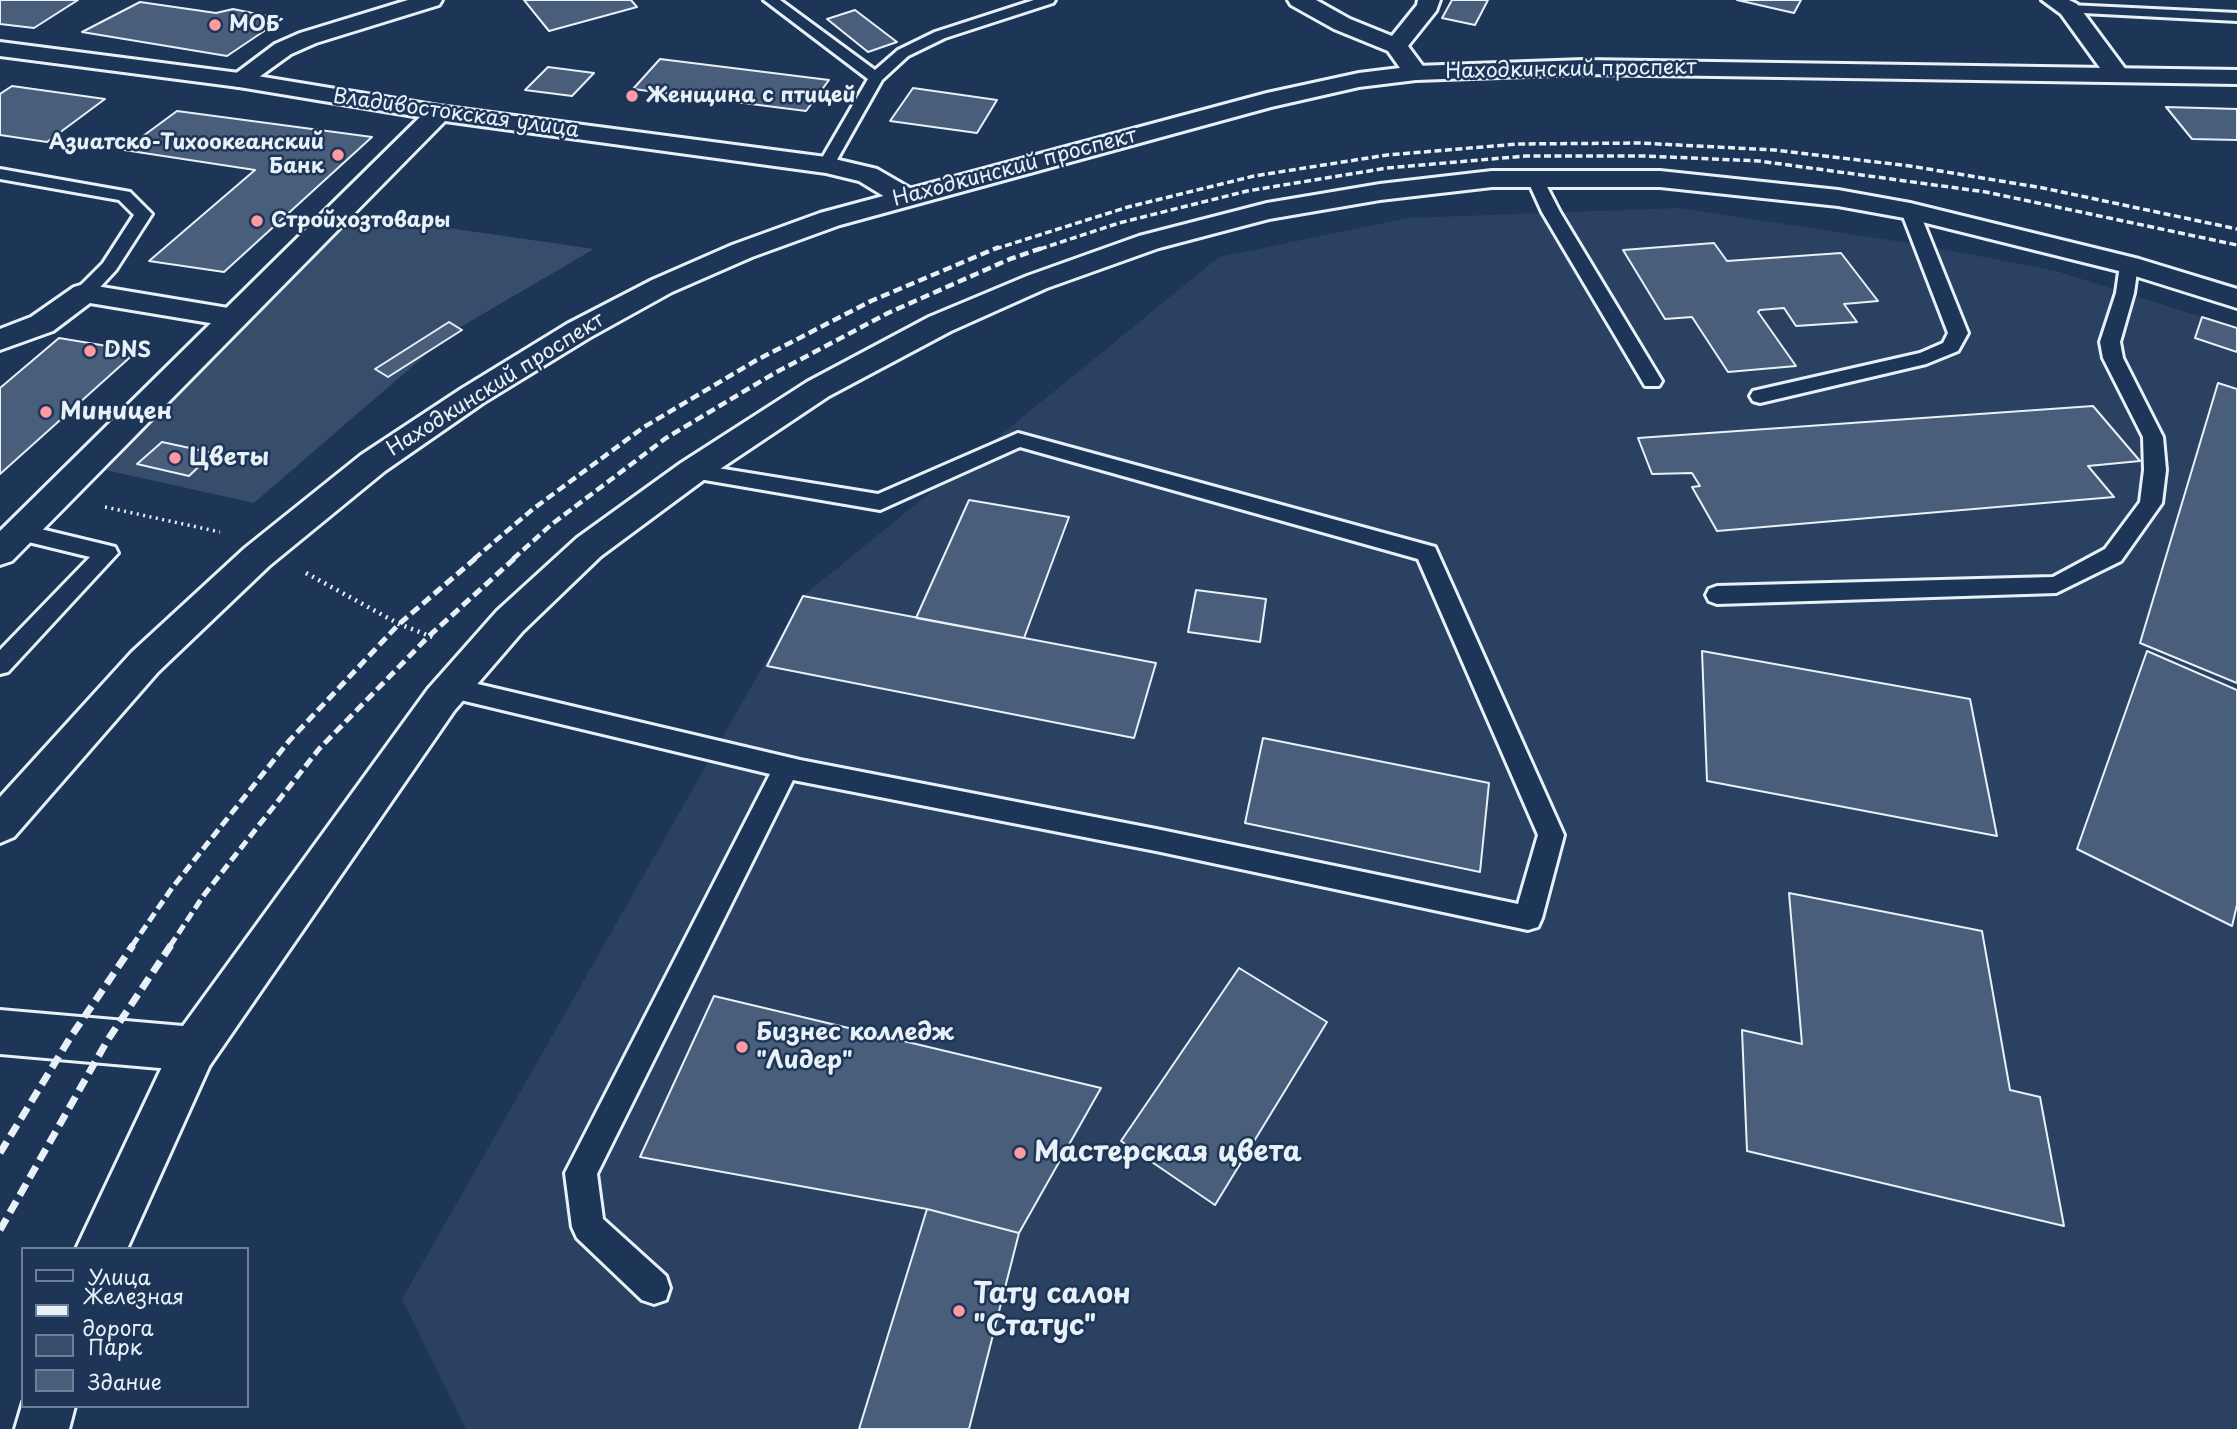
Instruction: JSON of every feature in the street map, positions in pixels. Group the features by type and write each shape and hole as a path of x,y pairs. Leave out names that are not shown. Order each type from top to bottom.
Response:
{"street":[{"path":"239,80 283,49 308,38 431,0"},
{"path":"1299,0 1342,24 1396,46 1416,73"},
{"path":"1396,46 1429,6 1429,0"},
{"path":"2061,5 2117,74"},
{"name":"Владивостокская улица","path":"0,49 239,80 439,113 826,165 868,175 905,197"},
{"name":"Находкинский проспект","path":"0,825 145,662 257,557 373,463 472,396 566,338 662,286 742,251 830,219 1267,100 1359,80 1416,73 1584,67 2237,77"},
{"path":"10,542 439,113"},
{"path":"103,1247 194,1049 452,688 510,621 589,547 693,471 818,389 940,324 1037,282 1149,242 1267,211 1380,192 1492,179 1660,179 1838,198 1909,211 2129,265 2237,299"},
{"path":"0,340 42,324 84,293 234,318"},
{"path":"0,1032 194,1049"},
{"path":"42,1429 47,1408"}],"lane":[{"path":"771,0 876,78"},
{"path":"826,165 876,78 896,59 919,44 940,35 1048,0"},
{"path":"2061,5 2237,17"},
{"path":"0,174 124,195 143,214 110,266 84,293"},
{"path":"1535,179 1551,212 1652,381"},
{"path":"1760,396 1926,358 1951,347 1958,333 1909,211"},
{"path":"1717,595 2056,585 2113,555 2151,503 2155,470 2152,438 2113,358 2110,342 2125,293 2129,265"},
{"path":"452,688 787,767 1528,918 1551,835 1427,553 1018,440 880,502 693,471"},
{"path":"0,665 107,553 10,542"},
{"path":"654,1288 588,1227 581,1173 787,767"}],"shaded area":[{"path":"1679,208 1922,245 2056,271 2237,328 2237,1429 466,1429 402,1299 803,596 1219,257 1408,218"}],"green space":[{"path":"352,214 594,249 452,332 254,503 106,470"}],"building":[{"path":"0,0 78,0 34,28 0,24"},
{"path":"524,0 631,0 637,7 549,31"},
{"path":"1452,0 1488,0 1475,25 1442,18"},
{"path":"1737,0 1801,0 1794,13"},
{"path":"140,2 216,13 233,9 282,19 227,56 82,32"},
{"path":"855,10 897,42 868,52 827,19"},
{"path":"660,59 829,80 806,111 633,89"},
{"path":"548,67 594,73 572,96 525,90"},
{"path":"12,86 105,99 47,142 0,135 0,94"},
{"path":"913,88 997,100 977,133 890,121"},
{"path":"2166,107 2237,109 2237,140 2192,139"},
{"path":"177,111 372,137 224,272 149,261 255,170 124,150"},
{"path":"1714,243 1727,261 1841,253 1878,301 1844,304 1857,322 1796,326 1784,308 1760,310 1758,312 1796,366 1728,372 1692,317 1665,319 1623,250"},
{"path":"2202,317 2237,328 2237,352 2195,338"},
{"path":"449,322 462,330 388,377 375,369"},
{"path":"59,338 137,351 0,474 0,388"},
{"path":"2218,383 2237,389 2237,683 2140,643"},
{"path":"2093,406 2140,461 2088,466 2114,497 1717,531 1692,487 1700,486 1692,473 1652,474 1638,438"},
{"path":"162,442 213,453 189,476 137,464"},
{"path":"969,500 1069,517 1024,638 916,618"},
{"path":"1196,590 1266,599 1260,642 1188,632"},
{"path":"803,596 1156,663 1134,738 767,666"},
{"path":"1702,651 1970,699 1997,836 1707,781"},
{"path":"2147,651 2237,690 2237,905 2232,926 2077,849"},
{"path":"1263,738 1489,783 1480,872 1245,823"},
{"path":"1789,893 1982,931 2010,1090 2040,1097 2064,1226 1747,1151 1742,1030 1802,1044"},
{"path":"1239,968 1327,1022 1215,1205 1121,1141"},
{"path":"714,996 1101,1088 1019,1233 927,1209 640,1157"},
{"path":"927,1209 1019,1233 969,1429 859,1429"}],"railway":[{"path":"995,249 1128,207 1254,176 1387,155 1518,144 1640,143 1774,150 1910,166 2043,188 2237,229"},
{"path":"1040,249 1119,223 1247,191 1387,168 1526,156 1645,156 1759,161 1986,192 2237,245"},
{"path":"474,559 533,509 644,427 755,361 871,301 999,247"},
{"path":"513,559 552,524 666,438 773,374 888,313 1010,259 1045,247"},
{"path":"132,946 172,888 289,741 399,624 476,558"},
{"path":"170,946 204,895 319,749 428,637 515,558"},
{"path":"0,1153 70,1038 133,945"},
{"path":"0,1230 107,1041 171,945"}],"place":[{"name":"МОБ","path":"215,25"},
{"name":"Женщина с птицей","path":"632,96"},
{"name":"Азиатско-Тихоокеанский Банк","path":"338,155"},
{"name":"Стройхозтовары","path":"257,221"},
{"name":"DNS","path":"90,351"},
{"name":"Миницен","path":"46,412"},
{"name":"Цветы","path":"175,458"},
{"name":"Бизнес колледж \"Лидер\"","path":"742,1047"},
{"name":"Мастерская цвета","path":"1020,1153"},
{"name":"Тату салон \"Статус\"","path":"959,1311"}]}
